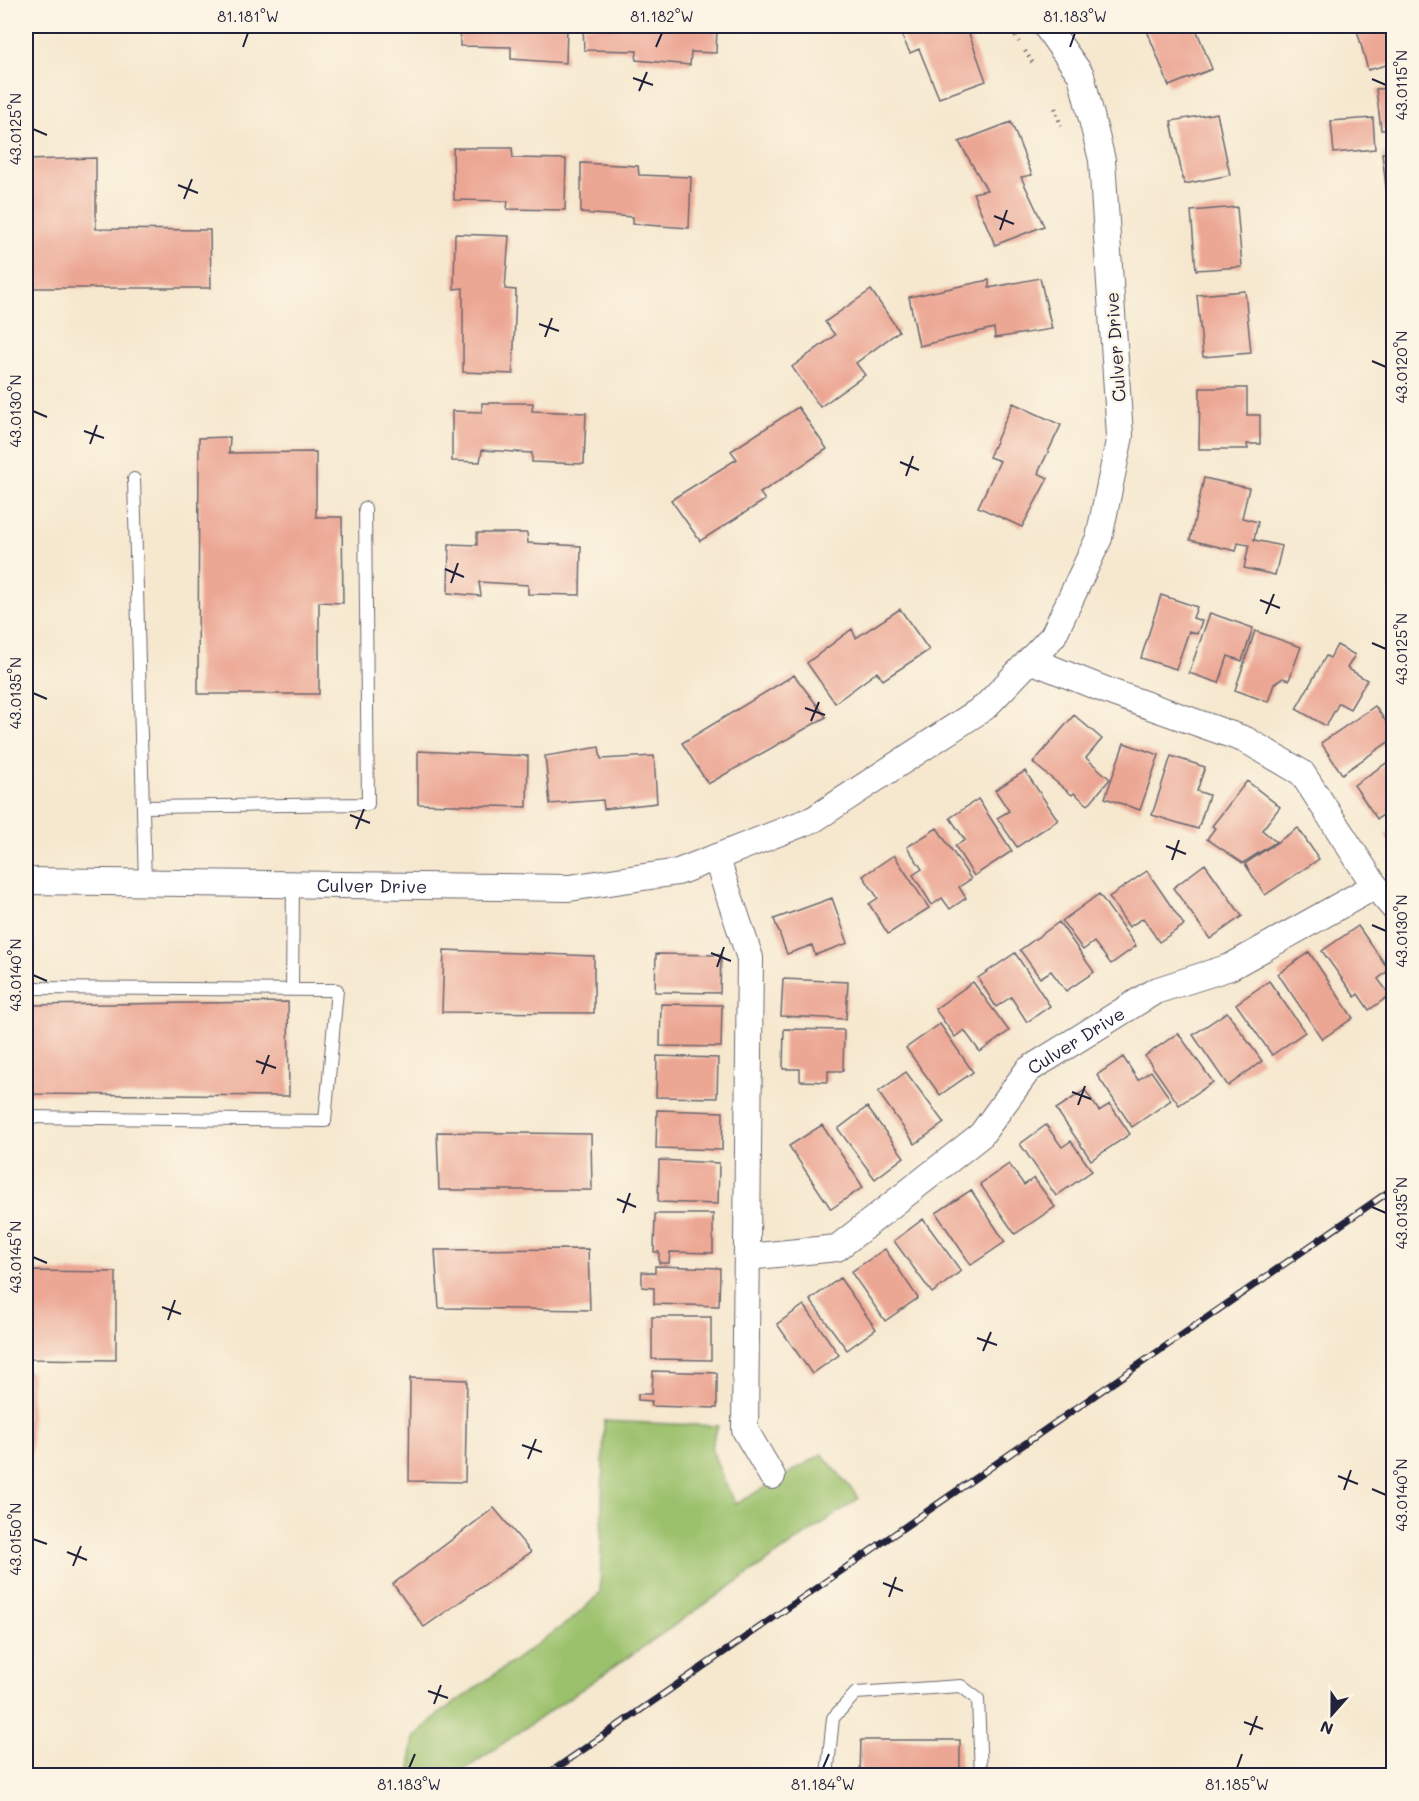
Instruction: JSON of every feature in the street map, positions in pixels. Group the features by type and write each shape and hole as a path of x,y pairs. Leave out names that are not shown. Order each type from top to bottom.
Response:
{"street":[{"name":"Culver Drive","path":"26,881 569,888 678,872 814,819 985,707 1053,636 1099,538 1120,436 1102,160 1081,75 1046,26"},
{"path":"1030,660 1113,693 1246,740 1302,773 1375,886 1394,908"},
{"path":"716,857 750,958 745,1430 772,1476"},
{"name":"Culver Drive","path":"747,1257 837,1248 981,1135 1028,1070 1155,991 1230,967 1375,886"}],"lane":[{"path":"134,479 146,883"},
{"path":"144,807 368,804 365,508"},
{"path":"292,990 293,885"},
{"path":"26,988 337,990 325,1121 26,1117"},
{"path":"827,1776 833,1718 856,1693 961,1686 978,1699 981,1776"}],"path":[{"path":"1055,108 1062,129"}],"green space":[{"path":"604,1421 718,1426 711,1447 736,1504 822,1454 859,1498 457,1775 411,1776 414,1738 435,1717 575,1617 600,1593"}],"building":[{"path":"460,26 567,26 566,63 511,59 511,47 460,46"},
{"path":"583,26 717,26 716,53 691,52 690,65 636,60 637,51 584,50"},
{"path":"897,26 953,26 955,31 967,28 986,81 939,98 919,49 910,53"},
{"path":"1195,26 1212,69 1169,86 1146,28"},
{"path":"1370,26 1394,26 1394,63 1368,70 1357,30"},
{"path":"1394,88 1394,129 1381,130 1376,89"},
{"path":"1217,113 1230,175 1184,184 1171,121"},
{"path":"1373,118 1375,149 1334,153 1331,121"},
{"path":"1011,122 1032,175 1021,177 1044,226 995,245 973,193 987,190 959,142"},
{"path":"453,148 512,148 513,158 566,159 565,210 507,209 508,201 454,200"},
{"path":"1394,152 1394,194 1387,195 1382,153"},
{"path":"96,158 96,229 210,230 211,288 26,288 26,160"},
{"path":"581,163 638,166 639,175 691,177 689,228 633,224 633,217 581,213"},
{"path":"1237,207 1242,267 1196,270 1191,211"},
{"path":"455,234 509,236 505,289 516,290 513,374 463,372 463,288 454,289"},
{"path":"1040,278 1052,329 995,338 994,328 919,346 909,297 989,280 989,288"},
{"path":"871,290 899,331 856,363 865,375 820,407 792,367 835,335 825,322"},
{"path":"1245,291 1251,353 1203,357 1197,295"},
{"path":"1200,388 1247,388 1247,415 1260,415 1260,444 1247,444 1248,449 1199,449"},
{"path":"482,403 533,403 532,411 586,413 584,464 532,462 532,453 482,450 480,462 452,461 452,411 482,412"},
{"path":"1013,403 1061,425 1038,473 1048,478 1022,527 978,507 1000,461 989,457"},
{"path":"798,407 827,449 760,493 765,500 700,541 671,500 737,459 731,451"},
{"path":"230,437 229,453 316,452 316,517 342,517 343,603 319,602 319,694 198,694 199,438"},
{"path":"1204,478 1249,488 1242,518 1258,522 1254,540 1282,546 1275,575 1244,568 1249,545 1238,543 1236,551 1190,540"},
{"path":"477,533 527,533 528,543 581,546 580,595 528,594 528,585 479,582 481,596 448,593 449,544 477,545"},
{"path":"1161,595 1197,607 1193,618 1202,621 1197,634 1189,631 1176,669 1141,658"},
{"path":"900,609 929,650 883,680 877,672 835,703 807,663 852,629 856,638"},
{"path":"1210,613 1253,628 1242,661 1228,656 1219,683 1189,673"},
{"path":"1255,631 1301,647 1289,680 1283,678 1274,684 1268,702 1235,690"},
{"path":"1337,645 1355,655 1347,668 1367,680 1350,709 1339,703 1326,726 1296,709 1326,656 1330,658"},
{"path":"794,675 826,717 708,784 682,743"},
{"path":"1375,706 1394,733 1394,738 1342,774 1321,743"},
{"path":"1074,715 1102,739 1086,758 1110,779 1088,805 1033,763"},
{"path":"1124,743 1159,755 1140,810 1105,798"},
{"path":"599,747 601,759 654,756 657,803 604,809 603,800 550,804 545,756"},
{"path":"418,751 528,756 527,807 418,804"},
{"path":"1171,756 1205,767 1197,791 1209,795 1198,829 1152,815"},
{"path":"1394,758 1394,808 1377,819 1354,785"},
{"path":"1025,771 1058,820 1017,847 997,818 1009,811 995,790"},
{"path":"1247,781 1280,807 1262,830 1276,842 1243,863 1207,839 1215,828 1212,826"},
{"path":"978,799 1012,851 974,876 955,846 965,840 950,818"},
{"path":"937,828 971,879 959,887 966,898 950,909 942,898 932,905 913,875 922,869 907,847"},
{"path":"1298,828 1319,859 1265,895 1245,864"},
{"path":"1394,829 1394,848 1385,835"},
{"path":"894,855 929,908 888,934 869,904 878,898 863,876"},
{"path":"1205,864 1242,916 1210,939 1173,888"},
{"path":"1147,871 1184,925 1159,942 1143,918 1129,927 1109,897"},
{"path":"1099,894 1136,946 1111,964 1094,942 1083,950 1062,921"},
{"path":"832,898 848,943 815,955 812,945 787,954 774,919"},
{"path":"1059,922 1094,972 1066,991 1051,971 1040,978 1020,950"},
{"path":"1358,926 1389,970 1378,979 1390,995 1369,1010 1358,994 1355,997 1322,951"},
{"path":"444,950 594,956 594,1013 442,1012"},
{"path":"1309,952 1353,1018 1322,1039 1278,974"},
{"path":"1015,953 1050,1006 1027,1022 1011,997 996,1007 978,978"},
{"path":"656,954 721,955 720,993 655,992"},
{"path":"783,979 848,982 846,1019 781,1016"},
{"path":"1269,981 1305,1032 1272,1055 1236,1004"},
{"path":"973,982 1009,1031 980,1052 964,1030 955,1037 935,1009"},
{"path":"288,1002 289,1096 26,1094 26,1005"},
{"path":"661,1004 722,1005 721,1047 660,1046"},
{"path":"1227,1012 1262,1061 1228,1086 1193,1035"},
{"path":"940,1024 973,1072 940,1095 906,1048"},
{"path":"784,1029 844,1030 843,1071 828,1071 828,1082 800,1081 800,1069 783,1069"},
{"path":"1178,1033 1213,1082 1179,1105 1145,1056"},
{"path":"657,1056 718,1058 717,1098 656,1097"},
{"path":"1123,1057 1138,1080 1151,1071 1171,1100 1132,1127 1097,1075"},
{"path":"906,1072 944,1123 915,1144 878,1092"},
{"path":"1085,1090 1099,1111 1110,1104 1130,1134 1091,1160 1056,1109"},
{"path":"867,1107 904,1157 875,1179 838,1129"},
{"path":"657,1110 723,1112 722,1150 656,1148"},
{"path":"822,1125 863,1187 831,1209 789,1146"},
{"path":"1046,1125 1062,1147 1071,1141 1092,1171 1056,1196 1020,1144"},
{"path":"437,1132 591,1134 592,1190 439,1190"},
{"path":"659,1160 719,1163 718,1204 658,1202"},
{"path":"1009,1164 1024,1185 1034,1178 1055,1207 1015,1234 980,1184"},
{"path":"971,1190 1005,1242 971,1265 936,1213"},
{"path":"655,1214 713,1214 713,1253 670,1252 669,1263 659,1263 659,1252 654,1252"},
{"path":"923,1219 961,1271 932,1293 894,1241"},
{"path":"588,1249 590,1310 439,1308 435,1250"},
{"path":"885,1249 918,1298 885,1321 851,1272"},
{"path":"655,1266 720,1268 719,1306 654,1304 654,1288 642,1287 642,1272 655,1273"},
{"path":"26,1271 116,1272 116,1360 26,1359"},
{"path":"840,1278 876,1329 847,1350 810,1300"},
{"path":"804,1305 839,1355 812,1374 777,1324"},
{"path":"652,1317 711,1317 711,1360 652,1359"},
{"path":"653,1371 717,1373 717,1408 651,1406 652,1401 638,1400 638,1394 652,1394"},
{"path":"26,1372 32,1372 31,1468 26,1468"},
{"path":"410,1378 467,1380 465,1482 409,1481"},
{"path":"494,1508 531,1552 424,1627 393,1584"},
{"path":"861,1740 960,1740 960,1776 860,1776"}],"railway":[{"path":"545,1776 1394,1188"}]}
